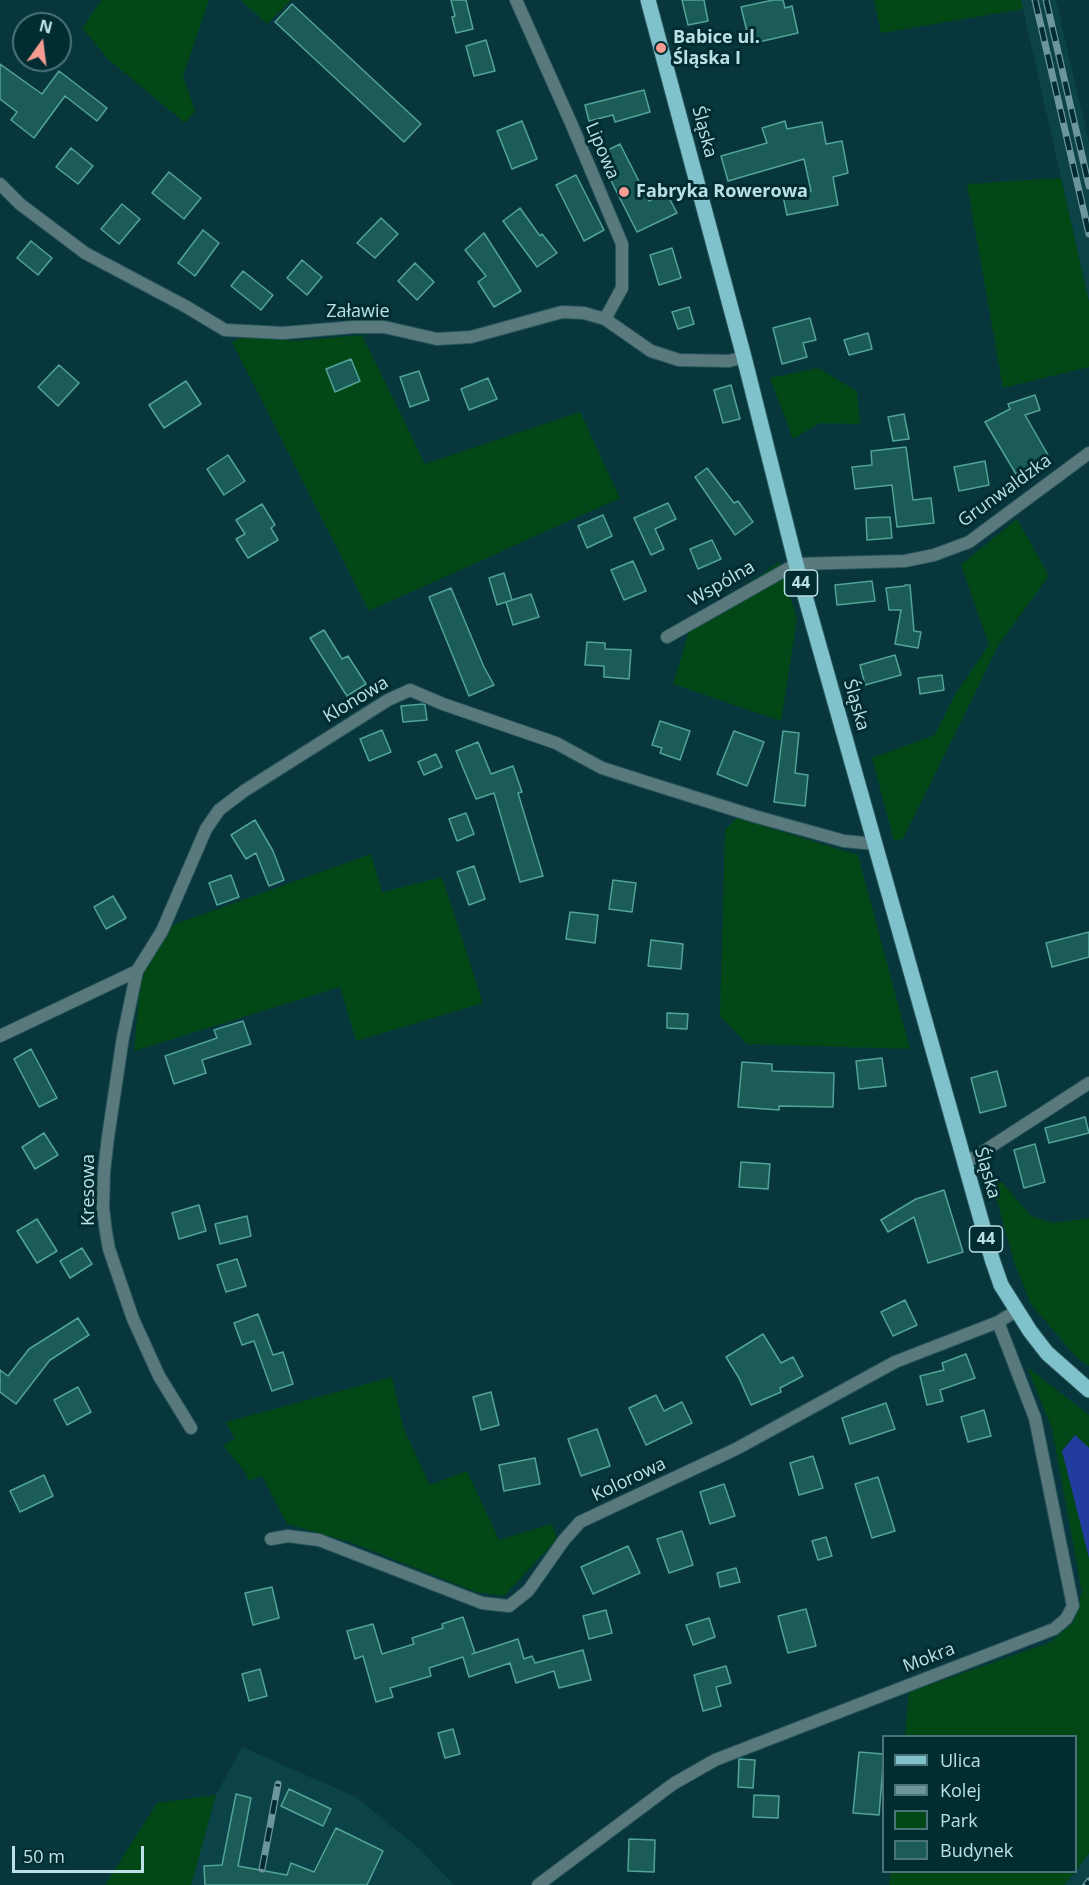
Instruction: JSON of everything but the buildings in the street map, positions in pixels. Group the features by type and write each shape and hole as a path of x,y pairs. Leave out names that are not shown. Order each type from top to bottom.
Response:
{"main road":[{"name":"Śląska","path":"648,0 744,357 796,564 992,1259 1001,1285 1016,1311 1047,1353 1089,1390"}],"street":[{"name":"Lipowa","path":"516,0 622,244 622,288 605,319"},
{"name":"Załawie","path":"0,184 20,204 85,253 225,330 283,333 384,327 437,339 471,336 562,312 584,313 605,319 651,351 679,360 729,361 744,357"},
{"name":"Grunwaldzka","path":"796,564 905,561 934,555 969,542 1089,453"},
{"name":"Wspólna","path":"667,637 796,564"},
{"name":"Klonowa","path":"137,971 162,931 206,829 219,810 263,779 388,700 410,690 443,704 556,743 602,768 743,813 844,841 875,844"},
{"path":"0,1036 137,971"},
{"name":"Kresowa","path":"137,971 123,1037 108,1137 103,1208 110,1249 133,1319 159,1376 191,1428"},
{"path":"964,1164 1089,1083"},
{"name":"Kolorowa","path":"271,1539 288,1536 319,1540 482,1602 509,1606 528,1591 564,1540 580,1522 736,1449 895,1362 998,1322 1016,1311"},
{"name":"Mokra","path":"538,1885 673,1784 716,1760 1054,1629 1066,1619 1073,1606 1035,1418 998,1322"}],"shaded area":[{"path":"1021,0 1056,0 1089,143 1089,302"},
{"path":"1075,1435 1089,1448 1089,1558 1062,1451"},
{"path":"242,1747 356,1797 420,1849 454,1885 191,1885 216,1795"},
{"path":"1089,1853 1089,1885 1064,1885"}],"green space":[{"path":"102,0 209,0 183,76 195,111 185,123 109,60 82,28"},
{"path":"241,0 291,0 267,24"},
{"path":"874,0 1021,0 1023,9 881,33"},
{"path":"1061,178 1089,302 1089,367 1003,388 967,184"},
{"path":"362,335 425,464 580,412 620,498 369,611 232,342 243,337 295,341"},
{"path":"818,368 857,391 860,424 820,423 793,439 770,378"},
{"path":"1017,519 1049,576 999,644 903,839 894,841 872,758 935,735 956,693 989,645 961,565"},
{"path":"779,562 797,619 781,721 673,684 694,615"},
{"path":"737,818 858,855 910,1049 747,1044 720,1016 725,830"},
{"path":"371,854 382,892 442,877 483,1003 356,1041 340,987 134,1051 141,977 170,926"},
{"path":"987,1165 1031,1216 1053,1223 1089,1218 1089,1366 1076,1357 1031,1304 1015,1265"},
{"path":"1027,1367 1089,1415 1089,1853 1077,1870 1077,1735 905,1735 909,1692 1049,1643 1073,1623 1082,1592 1052,1428"},
{"path":"392,1377 404,1430 430,1485 467,1471 499,1540 552,1524 557,1539 504,1596 476,1592 350,1542 287,1524 262,1476 249,1481 244,1471 223,1445 235,1439 226,1422"},
{"path":"216,1795 191,1885 105,1885 157,1803"},
{"path":"891,1873 1074,1873 1064,1885 889,1885"}],"railway":[{"path":"1035,0 1089,234"},
{"path":"1046,0 1089,186"},
{"path":"262,1869 278,1784"},
{"path":"1086,1885 1089,1881"}],"place":[{"name":"Babice ul. Śląska I","path":"661,48"},
{"name":"Fabryka Rowerowa","path":"624,192"}]}
